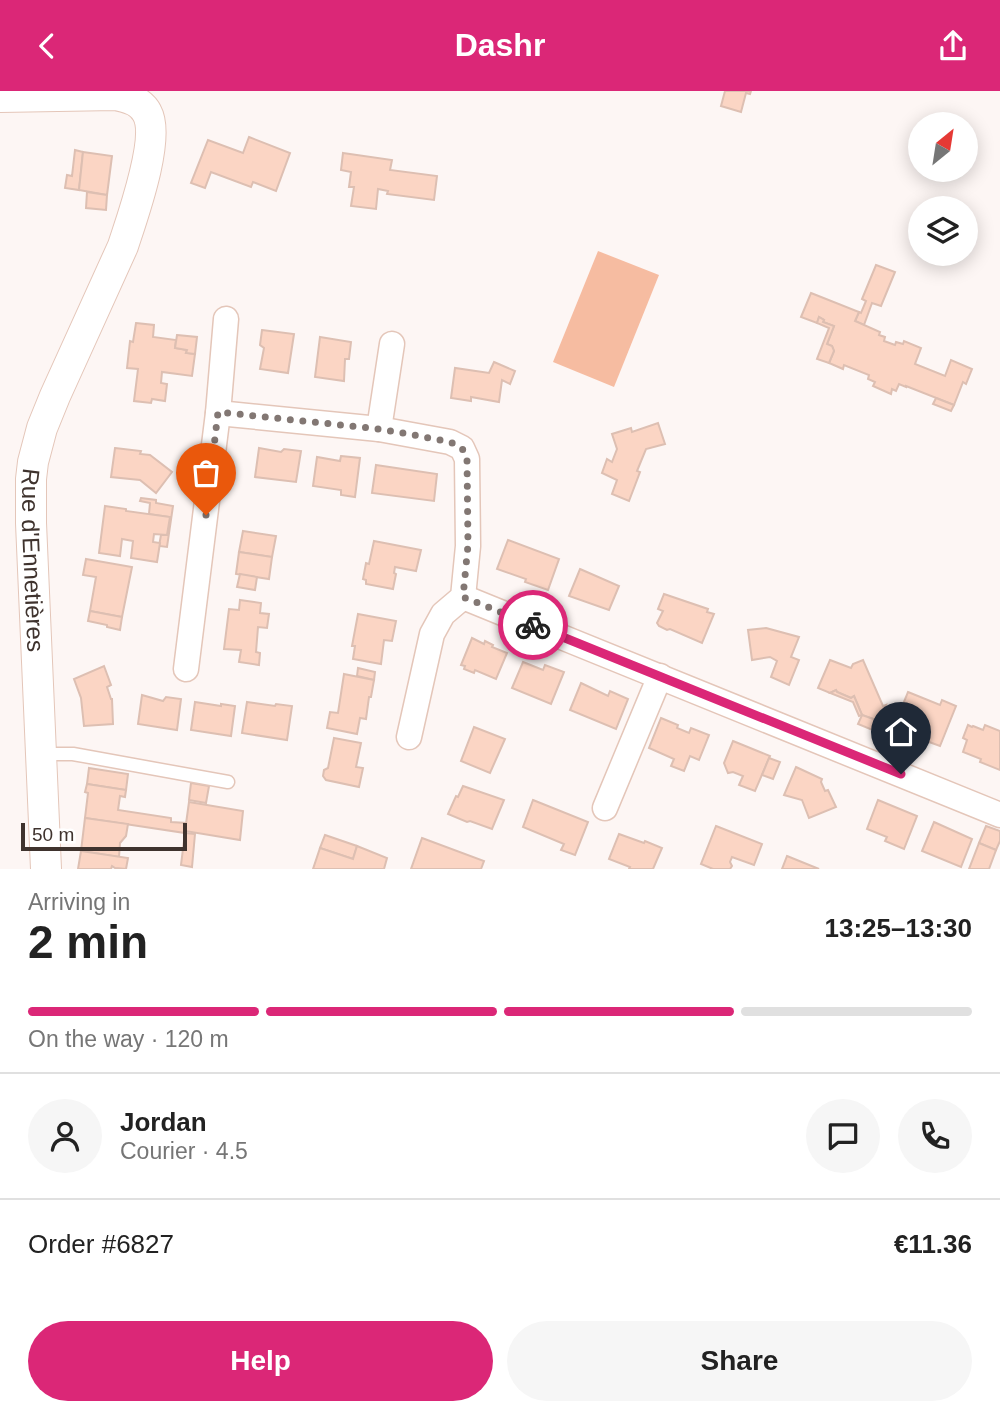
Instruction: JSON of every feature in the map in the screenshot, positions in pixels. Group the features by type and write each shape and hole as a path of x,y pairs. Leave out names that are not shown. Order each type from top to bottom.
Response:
{"street":[{"path":"0,97 115,95 146,99"},
{"name":"Rue d'Ennetières","path":"46,869 31,523 33,462 42,428 111,274 131,221 152,138 146,99"},
{"path":"186,669 218,412 226,319"},
{"path":"379,429 392,344"},
{"path":"218,412 379,429 450,442 462,448 467,459 468,545 463,597 443,614 432,634 409,737"},
{"path":"463,597 1000,815"},
{"path":"605,808 660,676"}],"lane":[{"path":"41,754 73,754 228,782"}],"shaded area":[{"path":"598,251 659,275 614,387 553,362"}],"building":[{"path":"725,91 751,91 750,94 746,93 741,112 721,106"},
{"path":"249,137 290,153 276,191 253,182 251,187 211,172 205,188 191,183 208,140 243,153"},
{"path":"75,150 83,152 79,190 65,188 67,175 72,176"},
{"path":"83,152 112,156 107,195 79,190"},
{"path":"343,153 392,160 390,170 437,176 434,200 387,194 388,191 378,189 376,209 351,206 354,187 349,187 351,172 341,170"},
{"path":"87,192 107,195 106,210 86,208"},
{"path":"876,265 895,272 881,306 872,303 864,325 855,321 866,301 862,299"},
{"path":"811,293 859,312 855,321 880,332 879,335 885,337 884,341 895,345 896,342 903,344 904,341 921,348 915,364 945,376 951,360 972,369 966,384 963,382 954,405 899,384 896,391 892,389 891,394 873,386 875,382 868,379 869,375 844,365 843,369 829,363 834,351 832,346 827,344 834,326 823,322 819,317 817,323 801,317"},
{"path":"819,317 823,322 834,326 827,344 832,346 834,351 829,363 817,359 829,328 817,323"},
{"path":"136,323 154,325 153,337 176,340 175,348 195,354 192,376 162,372 161,383 167,384 165,401 134,401 138,369 127,368 130,341 133,342"},
{"path":"262,330 294,334 288,373 260,369 264,348 260,345"},
{"path":"177,335 197,337 195,354 175,348"},
{"path":"320,337 351,342 349,359 345,359 344,381 315,377"},
{"path":"494,362 515,371 510,384 502,380 499,402 471,397 471,401 451,398 455,368 489,373"},
{"path":"936,398 954,405 951,411 933,404"},
{"path":"658,423 665,444 646,449 629,501 612,494 617,480 602,473 607,459 612,462 617,449 612,434 631,428 632,432"},
{"path":"115,448 141,451 140,454 150,455 172,472 156,493 140,480 111,477"},
{"path":"259,448 281,452 284,449 301,451 296,482 255,477"},
{"path":"341,456 360,458 355,497 341,495 341,490 313,486 317,457 340,461"},
{"path":"376,465 437,474 434,501 372,493"},
{"path":"141,498 173,506 167,547 159,546 161,535 167,535 170,517 149,514 150,503 140,501"},
{"path":"105,506 170,517 167,535 154,534 153,542 160,543 157,562 131,558 133,541 122,539 120,556 99,553"},
{"path":"243,531 276,536 272,557 239,552"},
{"path":"508,540 559,559 548,590 497,569"},
{"path":"374,541 421,550 416,571 395,567 393,589 366,584 363,579"},
{"path":"239,552 272,557 269,579 236,574"},
{"path":"86,559 132,567 122,617 90,611 96,577 83,575"},
{"path":"580,569 619,586 609,610 569,596"},
{"path":"240,574 257,577 255,590 237,587"},
{"path":"664,594 708,609 707,612 714,614 702,643 659,626 657,623 663,611 658,609"},
{"path":"240,600 261,603 260,613 269,614 267,628 258,627 256,652 260,653 259,665 239,662 241,650 224,649 229,609 239,610"},
{"path":"90,611 122,617 120,630 88,621"},
{"path":"358,614 396,621 392,641 384,640 381,664 353,659 355,646 352,646"},
{"path":"766,628 799,637 791,657 799,660 789,685 771,677 777,661 770,657 752,660 748,630"},
{"path":"472,638 484,644 485,641 507,653 496,679 475,670 474,673 464,669 465,666 461,665"},
{"path":"830,660 851,668 853,664 863,660 883,706 886,705 879,721 862,715 854,696 851,698 836,690 830,693 818,688"},
{"path":"523,662 543,670 545,665 564,672 551,704 512,688"},
{"path":"104,666 111,685 107,687 112,699 113,724 84,726 81,698 74,679"},
{"path":"358,668 375,672 374,680 357,676"},
{"path":"344,674 374,680 366,719 360,718 357,734 327,728 330,712 338,713"},
{"path":"581,683 608,696 610,691 628,699 616,729 570,710"},
{"path":"836,690 851,698 854,696 862,715 859,716 853,702 830,693"},
{"path":"908,692 940,705 942,700 956,706 940,746 921,739 922,735 914,732 909,734 896,720 902,712"},
{"path":"142,695 163,701 166,697 181,699 177,730 138,724"},
{"path":"195,702 235,706 231,736 191,730"},
{"path":"247,702 292,706 287,740 242,733"},
{"path":"862,715 879,721 875,731 858,724"},
{"path":"661,718 689,733 691,728 709,735 699,760 690,756 684,771 671,766 674,759 649,748"},
{"path":"968,725 983,730 985,725 1000,731 1000,770 963,752 967,740 963,738"},
{"path":"474,727 505,739 490,773 461,761"},
{"path":"334,738 361,743 356,767 363,768 359,787 326,780 323,776 324,770 328,768"},
{"path":"733,741 770,756 755,791 739,785 743,776 728,773 724,763"},
{"path":"769,758 780,762 773,779 762,775"},
{"path":"796,767 822,779 825,791 828,790 836,807 809,818 802,800 784,795"},
{"path":"89,768 128,774 126,790 87,784"},
{"path":"191,783 209,786 206,803 189,800"},
{"path":"87,784 126,790 125,797 120,796 118,810 186,823 185,833 85,818"},
{"path":"463,786 504,800 492,829 448,814"},
{"path":"533,800 588,822 575,855 561,850 564,844 523,827"},
{"path":"878,800 917,816 904,849 885,841 887,837 867,829"},
{"path":"189,802 243,811 240,840 185,831"},
{"path":"85,818 128,824 126,836 120,843 119,857 81,851"},
{"path":"934,822 972,839 961,867 922,851"},
{"path":"716,826 762,844 754,865 732,857 730,869 713,869 701,864"},
{"path":"986,826 1000,831 996,850 979,843"},
{"path":"185,833 195,834 192,867 181,865"},
{"path":"619,834 662,848 653,869 629,869 630,867 609,859"},
{"path":"325,835 357,846 353,859 320,848"},
{"path":"422,838 484,861 481,869 411,869"},
{"path":"979,843 996,850 989,869 969,869"},
{"path":"357,846 387,858 384,869 313,869 320,848 353,859"},
{"path":"81,851 128,858 126,869 112,866 111,869 78,869"},
{"path":"787,856 819,869 782,869"}],"way so far":[{"path":"206,515 218,412 379,429 450,442 462,448 467,459 468,545 463,597 533,625"}],"route":[{"path":"533,625 901,774"}]}
